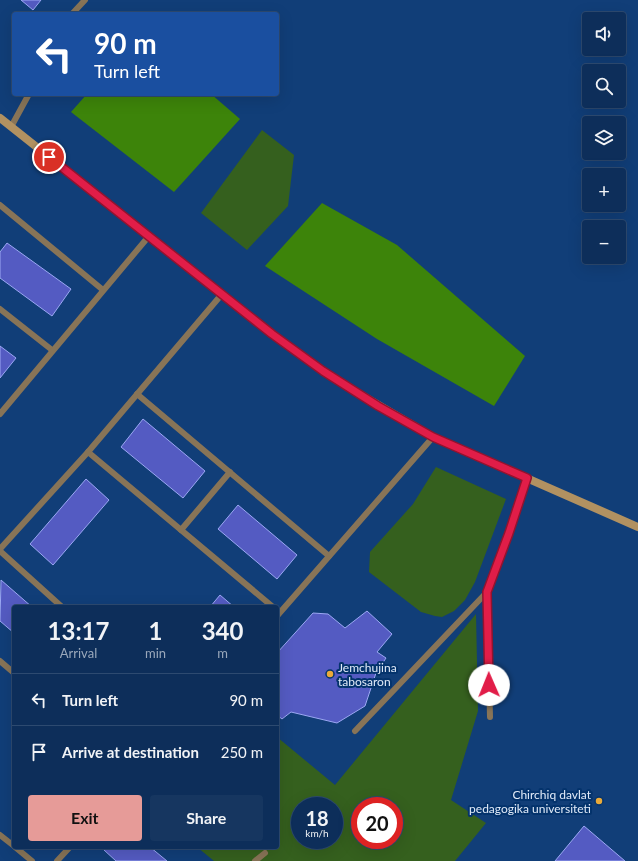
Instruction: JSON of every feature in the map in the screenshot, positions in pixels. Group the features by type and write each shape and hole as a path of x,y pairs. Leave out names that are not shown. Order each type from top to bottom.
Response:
{"main road":[{"path":"0,118 297,353 328,374 378,406 433,437 638,527"}],"lane":[{"path":"74,12 85,0"},
{"path":"12,127 28,96"},
{"path":"0,205 103,290"},
{"path":"0,414 52,350 149,236"},
{"path":"60,605 0,550 88,452 222,294"},
{"path":"0,309 52,350"},
{"path":"137,394 329,556"},
{"path":"279,612 433,437"},
{"path":"88,452 271,605"},
{"path":"181,530 230,472"},
{"path":"490,717 487,592 509,533 527,478"},
{"path":"355,731 487,592"},
{"path":"0,661 12,671"},
{"path":"0,835 12,845"},
{"path":"17,849 32,861"},
{"path":"57,861 68,849"},
{"path":"255,861 265,853"}],"green space":[{"path":"85,96 213,96 240,119 174,192 71,112"},
{"path":"262,130 294,155 288,206 247,250 201,213"},
{"path":"322,203 397,245 525,356 494,406 377,339 265,266"},
{"path":"436,467 506,499 475,582 465,600 454,611 442,617 421,612 369,572 370,552 413,504"},
{"path":"476,614 478,711 451,800 486,823 455,861 214,861 199,849 279,849 279,739 335,785"}],"building":[{"path":"21,0 41,0 33,10"},
{"path":"7,243 71,289 52,316 0,278 0,252"},
{"path":"0,346 16,358 0,378"},
{"path":"143,419 205,471 183,498 121,447"},
{"path":"86,479 109,500 53,565 30,544"},
{"path":"238,505 297,555 277,579 218,529"},
{"path":"1,580 30,605 12,605 12,631 0,621"},
{"path":"220,595 232,605 212,605"},
{"path":"367,611 392,634 377,652 386,658 376,673 365,706 337,723 291,712 282,719 279,717 279,651 313,613 328,614 345,628"},
{"path":"584,826 625,861 555,861"},
{"path":"152,849 167,861 116,861 104,850"}],"place":[{"name":"Jemchujina tabosaron","path":"330,674"},
{"name":"Chirchiq davlat pedagogika universiteti","path":"599,801"}],"route":[{"path":"49,157 272,334 323,371 378,406 433,437 527,478 509,533 487,592 489,685"}]}
